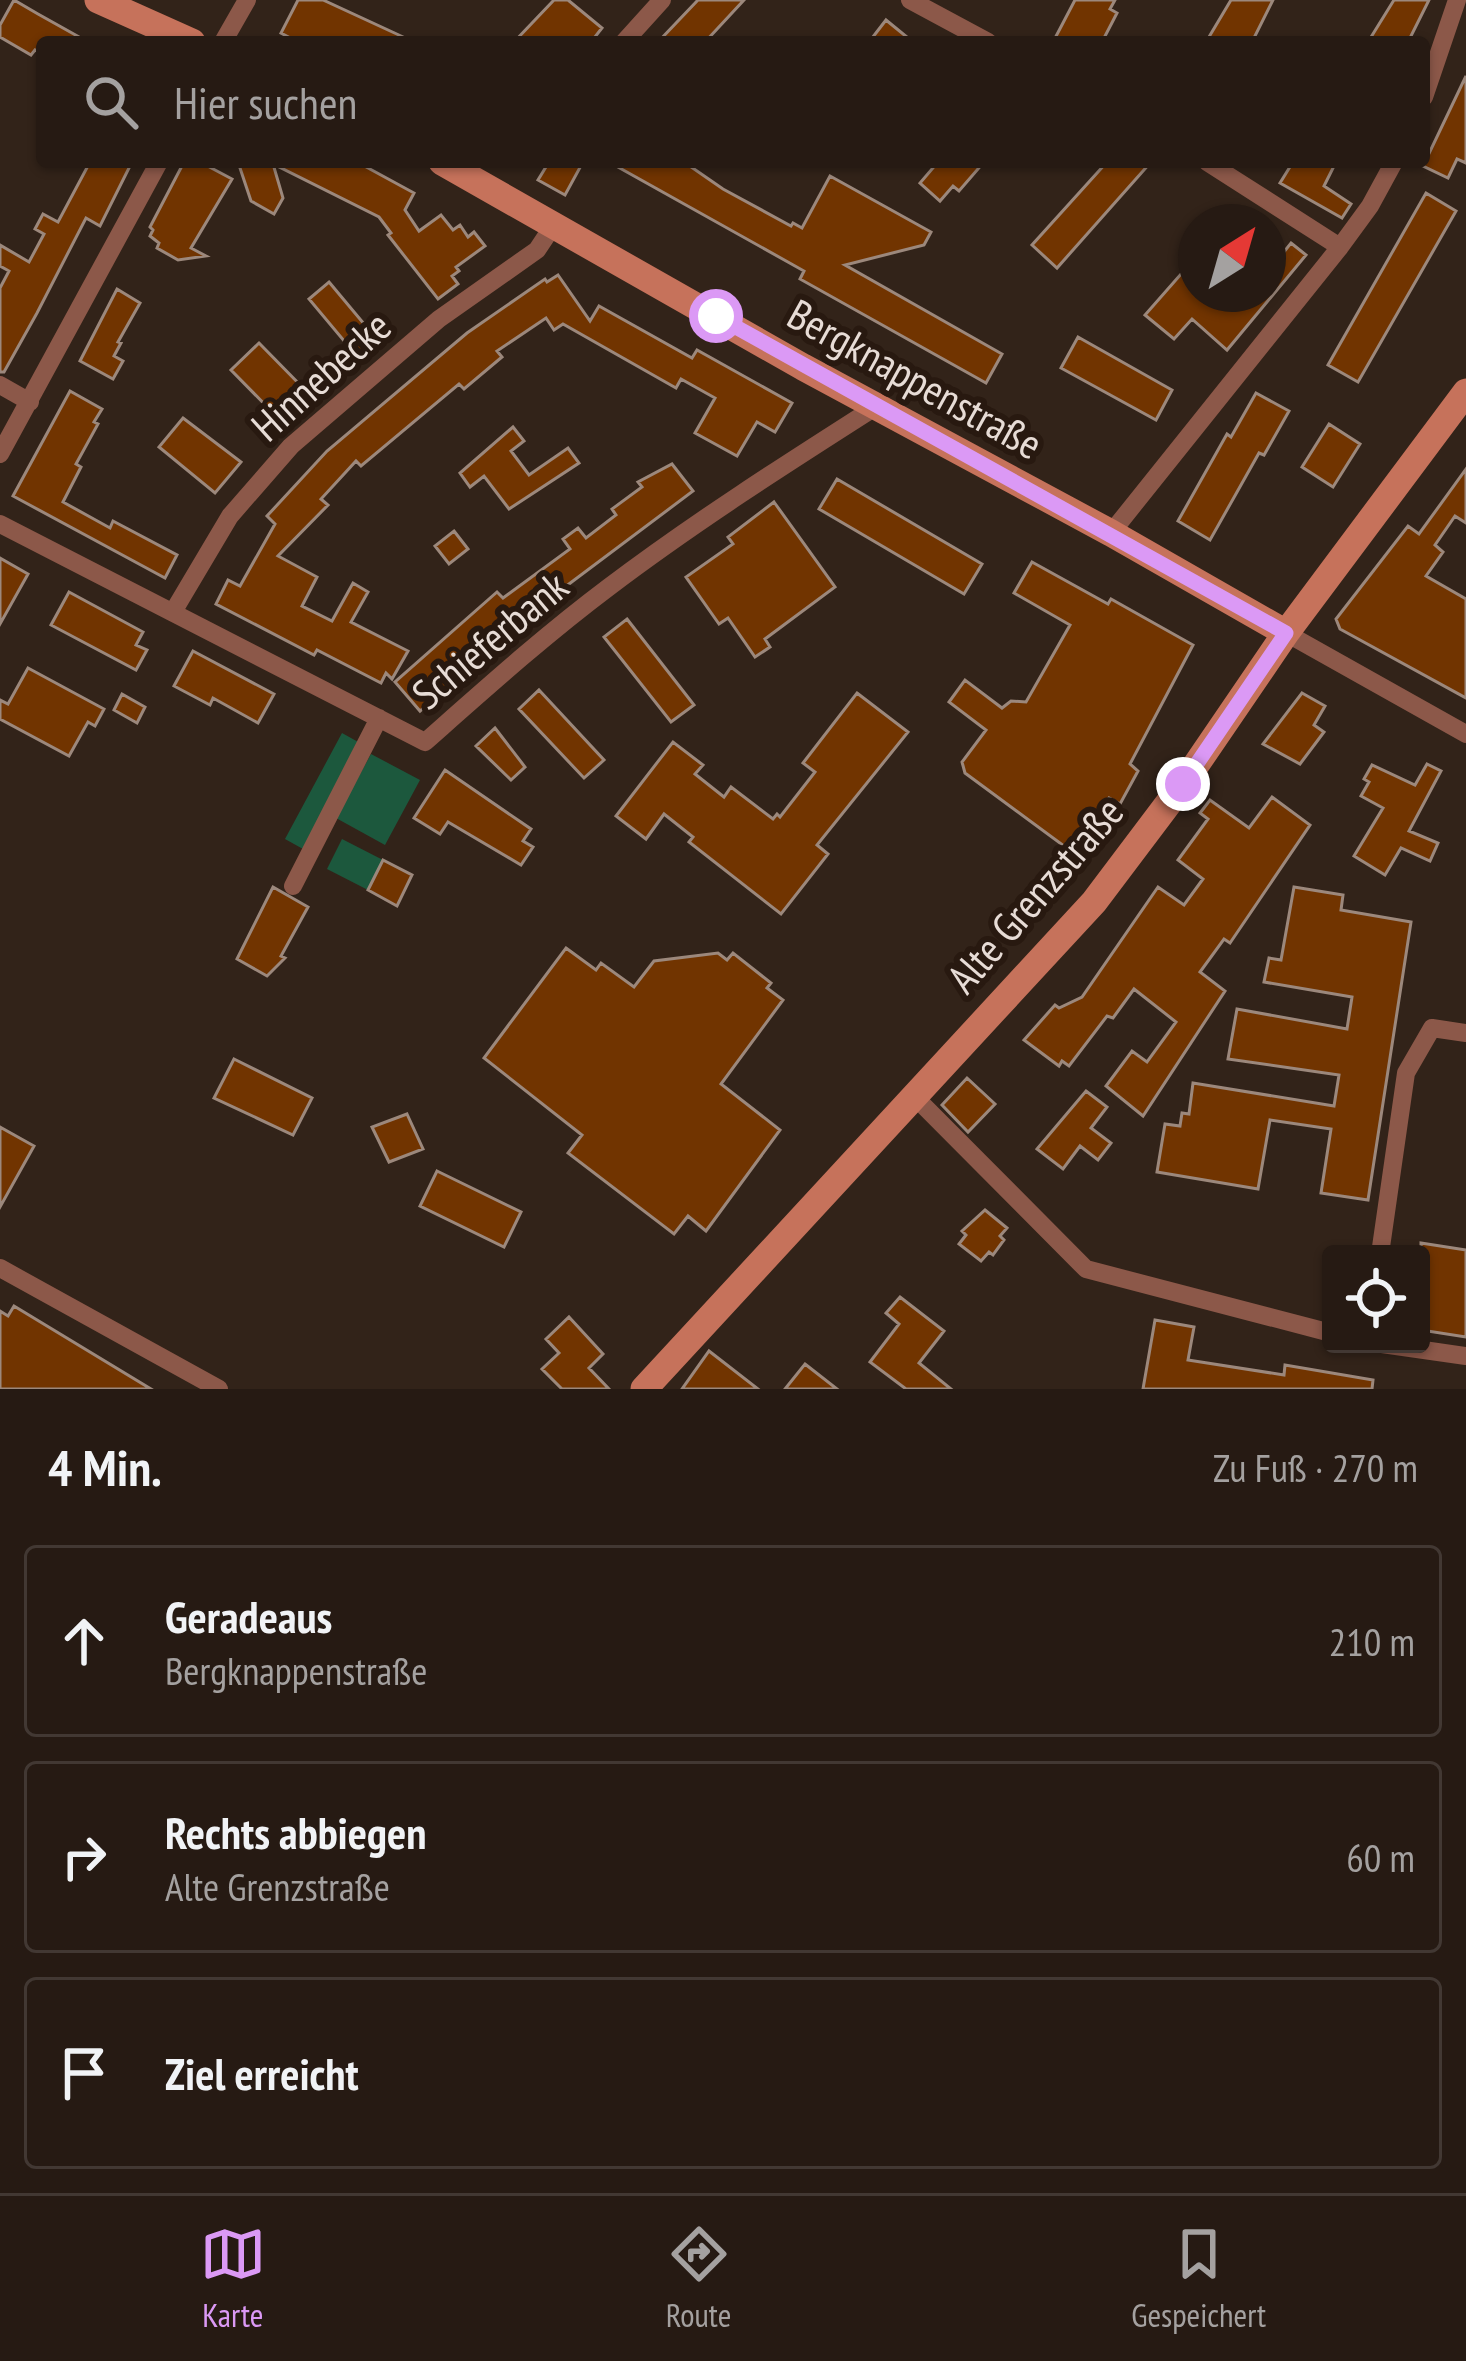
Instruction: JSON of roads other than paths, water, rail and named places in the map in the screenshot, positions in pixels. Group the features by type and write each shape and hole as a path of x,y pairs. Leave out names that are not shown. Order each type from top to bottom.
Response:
{"street":[{"path":"98,0 179,36"},
{"path":"226,36 247,0"},
{"path":"629,36 662,0"},
{"path":"910,0 977,36"},
{"path":"1430,79 1456,0"},
{"path":"0,454 156,168"},
{"path":"1216,168 1340,247"},
{"path":"1111,533 1340,247 1391,168"},
{"name":"Bergknappenstraße","path":"474,170 553,226 1286,633"},
{"name":"Hinnebecke","path":"173,612 230,516 291,446 439,319 537,250 553,226"},
{"path":"0,385 30,402"},
{"name":"Alte Grenzstraße","path":"644,1389 1094,902 1466,392"},
{"name":"Schieferbank","path":"0,524 425,742 610,586 728,501 877,406"},
{"path":"1286,633 1466,734"},
{"path":"293,886 380,718"},
{"path":"1381,1245 1406,1073 1432,1028 1466,1034"},
{"path":"914,1096 1086,1269 1322,1331"},
{"path":"0,1268 218,1389"},
{"path":"1430,1351 1466,1356"}]}
